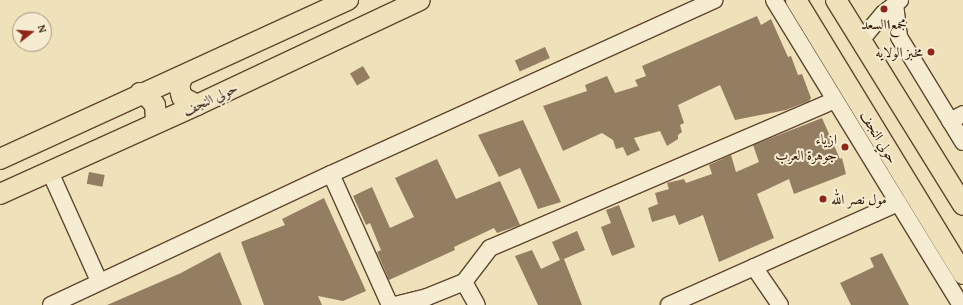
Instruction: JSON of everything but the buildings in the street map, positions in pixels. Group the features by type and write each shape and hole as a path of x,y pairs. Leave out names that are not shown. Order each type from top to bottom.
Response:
{"main road":[{"path":"0,159 348,0"},
{"name":"حولي النجف","path":"0,194 197,105 420,0"},
{"name":"حولي النجف","path":"796,0 963,274"},
{"path":"836,0 862,39 963,205"},
{"path":"183,76 179,86 182,97 197,105"},
{"path":"140,94 146,96 155,105 156,118 154,124"}],"street":[{"path":"52,305 99,281 331,174 714,0"},
{"path":"774,0 960,305"},
{"path":"862,39 898,2"},
{"path":"898,2 899,37 957,118 963,142"},
{"path":"396,305 428,297 464,282 490,248 835,100"},
{"path":"50,172 99,281"},
{"path":"331,174 390,305"},
{"path":"669,305 898,203"},
{"path":"754,267 780,305"},
{"path":"464,282 477,305"}],"place":[{"name":"مجمع السعد","path":"884,9"},
{"name":"مخبز الولايه","path":"931,52"},
{"name":"ازياء جوهرة العرب","path":"845,147"},
{"name":"مول نصر الله","path":"823,199"}]}
